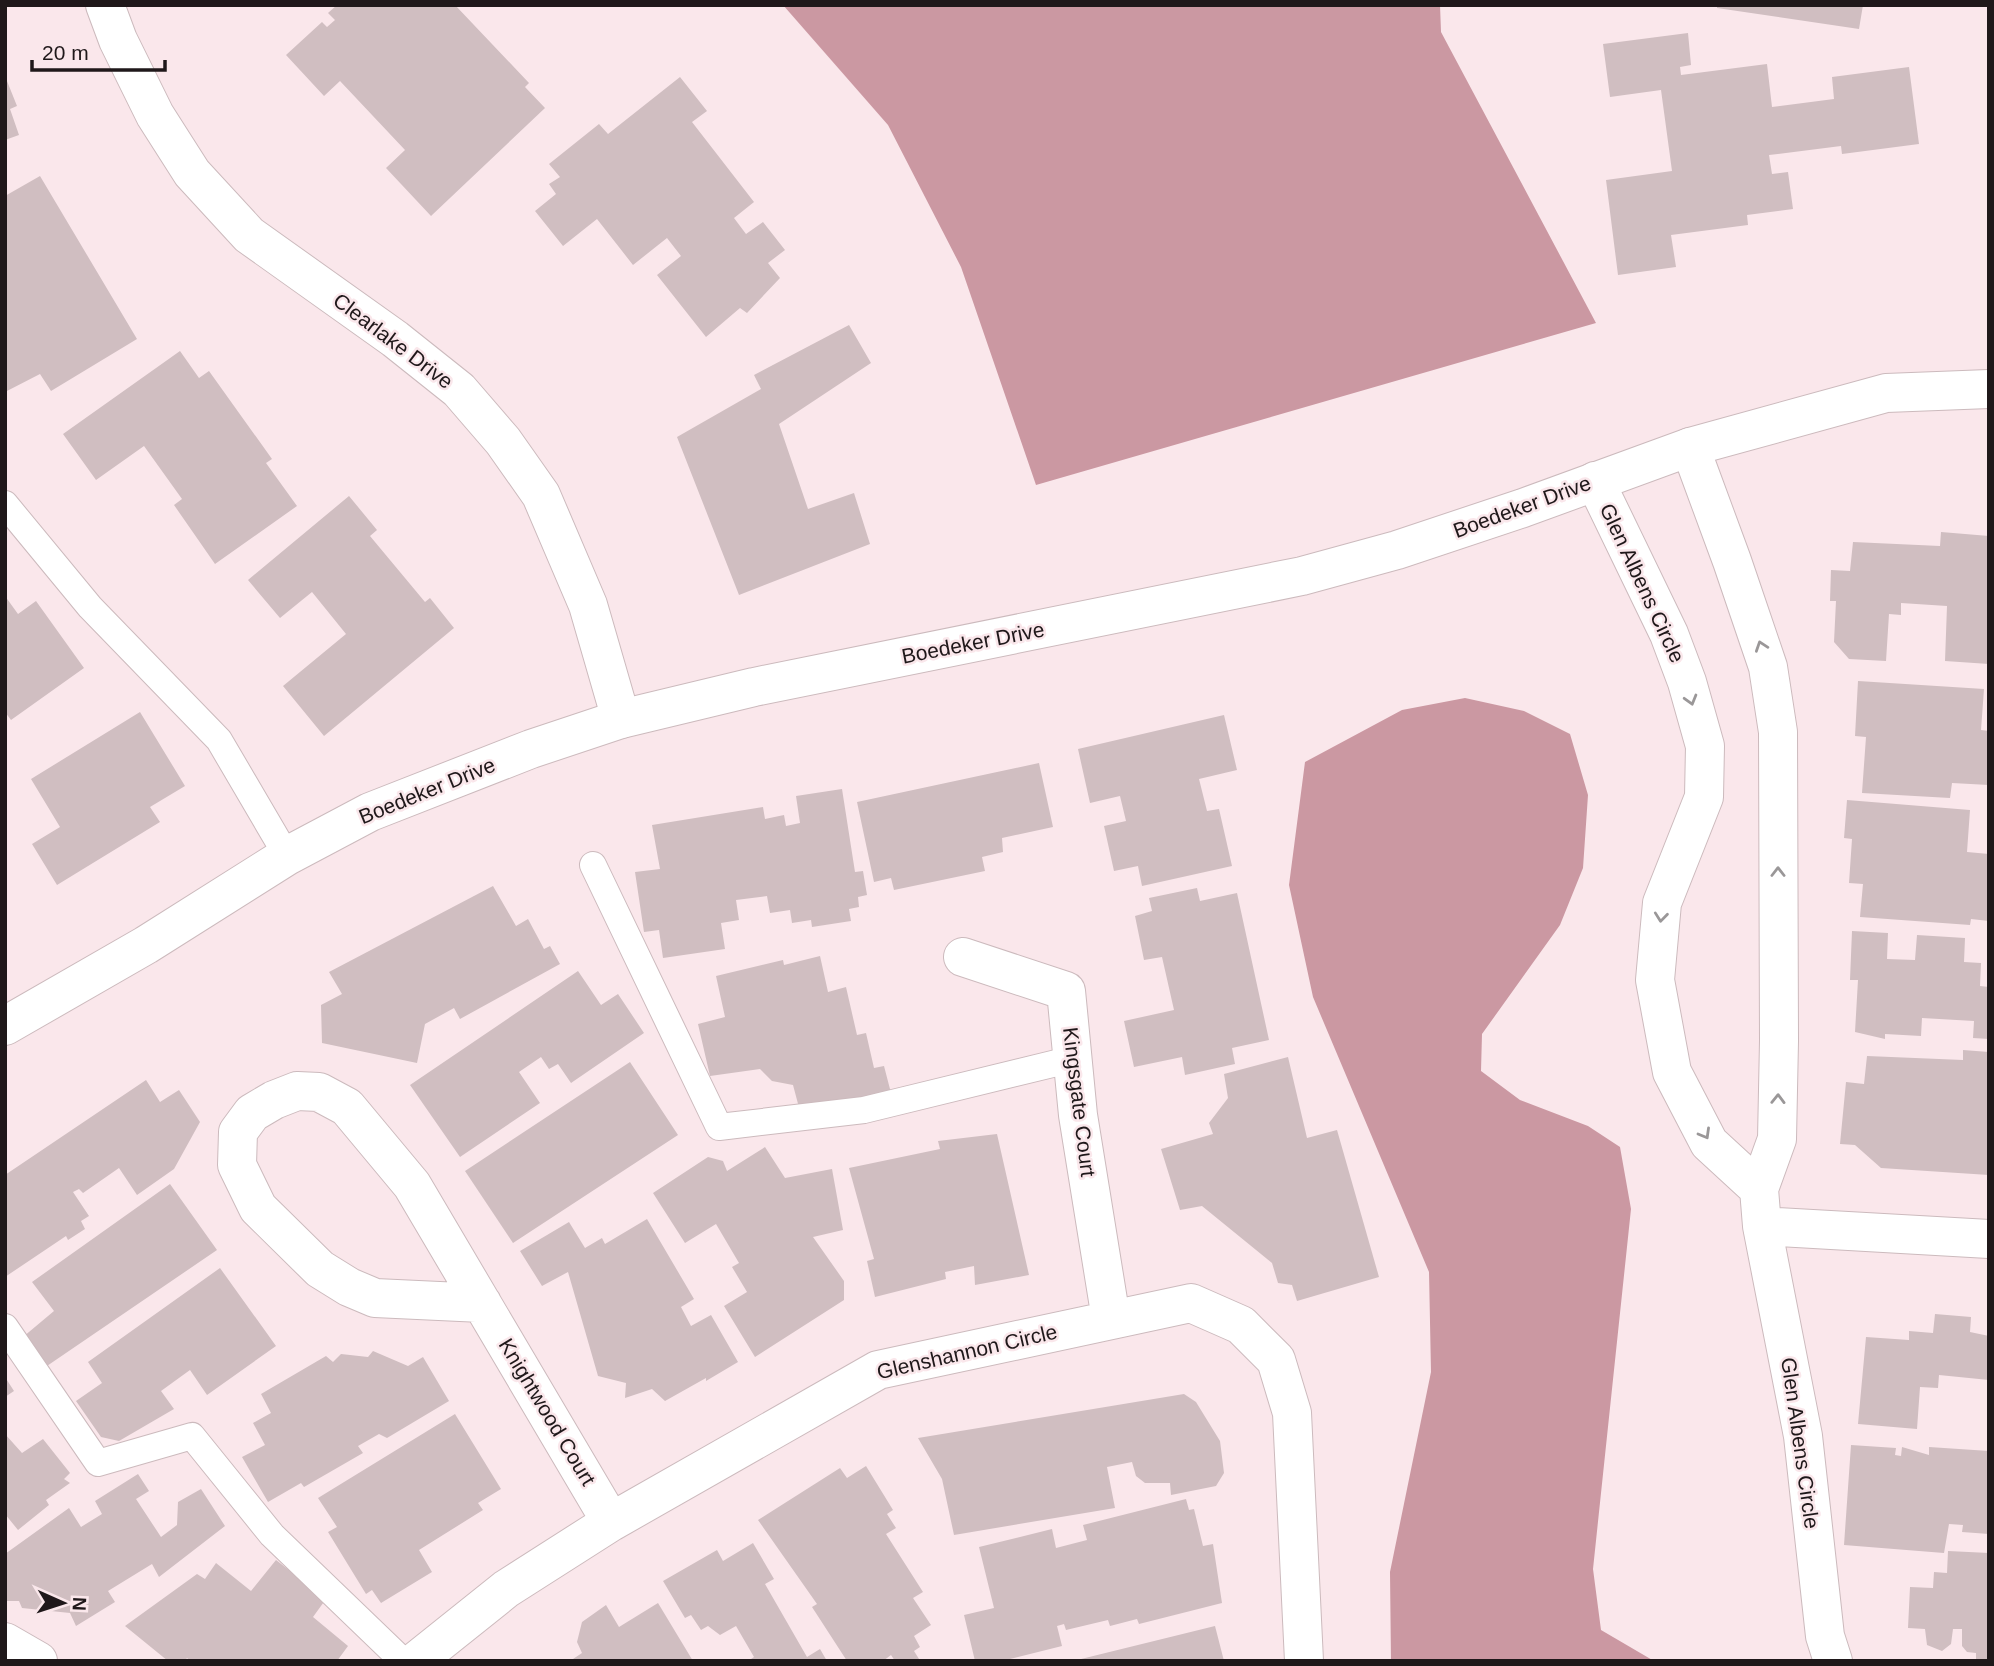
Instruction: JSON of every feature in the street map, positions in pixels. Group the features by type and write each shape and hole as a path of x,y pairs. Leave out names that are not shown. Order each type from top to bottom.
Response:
{"street":[{"name":"Clearlake Drive","path":"105,5 118,40 155,115 192,173 249,235 395,339 458,390 503,441 541,495 582,592 621,719"},
{"name":"Boedeker Drive","path":"7,1021 146,945 287,856 370,812 531,749 621,719 754,687 1302,576 1397,550 1523,508 1690,447 1886,393 1989,389"},
{"path":"1690,447 1768,667 1778,732 1777,1139 1761,1208 1989,1238"},
{"name":"Glen Albens Circle","path":"1595,481 1669,634 1705,746 1704,797 1662,903 1654,980 1672,1072 1709,1143 1761,1208 1804,1436 1825,1636 1833,1661"},
{"name":"Kingsgate Court","path":"963,957 1066,991 1078,1115 1111,1319"},
{"name":"Knightwood Court","path":"482,1303 375,1298 349,1287 320,1269 258,1208 237,1165 238,1132 252,1113 297,1091 319,1093 347,1107 412,1185 482,1303 611,1522"},
{"name":"Glenshannon Circle","path":"416,1661 506,1589 611,1522 878,1370 1191,1303 1241,1325 1276,1360 1292,1413 1304,1661"},
{"path":"5,1642 38,1661"}],"lane":[{"path":"5,504 90,607 219,740 287,856"},
{"path":"593,865 719,1127 864,1110 1073,1059"},
{"path":"5,1327 98,1463 192,1436 272,1535 402,1661"}],"shaded area":[{"path":"783,5 1440,5 1441,32 1596,323 1036,485 961,267 888,125"},
{"path":"1465,698 1524,711 1570,734 1588,795 1583,868 1560,925 1482,1034 1481,1071 1520,1100 1588,1126 1620,1147 1631,1209 1593,1569 1601,1630 1654,1661 1391,1661 1390,1572 1431,1372 1429,1272 1313,997 1289,885 1305,762 1402,710"}],"building":[{"path":"337,5 455,5 529,83 525,87 545,108 431,216 386,168 405,150 340,81 324,96 286,55 322,22 327,27 335,20 328,13"},
{"path":"1717,5 1863,5 1859,29 1717,8"},
{"path":"1688,33 1691,65 1680,67 1681,75 1767,64 1772,107 1834,99 1832,77 1909,67 1919,144 1842,154 1841,146 1769,155 1772,174 1788,172 1793,209 1747,215 1748,225 1671,235 1676,267 1618,275 1606,180 1672,171 1661,90 1610,97 1603,44"},
{"path":"5,76 17,106 10,109 19,135 5,140"},
{"path":"680,77 707,111 692,122 754,202 734,218 746,234 763,222 785,250 768,263 780,278 747,313 740,308 706,337 657,275 681,256 667,238 633,265 597,219 563,246 535,211 556,194 549,184 560,177 549,164 599,124 608,134"},
{"path":"40,176 137,339 51,391 40,374 5,392 5,196"},
{"path":"849,325 871,363 779,424 808,509 854,493 870,544 739,595 677,437 761,389 754,375"},
{"path":"180,351 199,378 209,371 272,459 266,463 297,506 215,564 174,505 182,499 144,446 96,480 63,434"},
{"path":"349,496 377,530 370,536 425,602 430,598 454,628 324,736 283,686 346,634 312,592 280,618 248,580"},
{"path":"1941,532 1989,536 1989,664 1945,661 1947,606 1901,603 1901,615 1889,614 1886,661 1849,659 1834,642 1836,601 1830,601 1831,570 1850,571 1853,542 1940,546"},
{"path":"5,596 18,614 36,601 84,668 11,720 5,712"},
{"path":"1858,681 1984,689 1981,730 1989,731 1989,785 1952,783 1950,798 1862,793 1866,737 1855,736"},
{"path":"140,712 185,786 150,807 160,822 57,885 32,844 60,827 31,779"},
{"path":"1224,715 1237,770 1199,779 1207,811 1219,809 1232,866 1142,886 1138,866 1114,871 1104,826 1126,821 1120,796 1090,803 1078,749"},
{"path":"1039,763 1053,827 1002,838 1003,852 982,857 985,871 894,890 891,878 874,882 857,802"},
{"path":"842,789 855,872 863,871 867,895 858,897 859,907 849,909 851,921 812,927 811,920 792,923 790,910 770,913 767,896 736,900 739,920 721,923 725,949 663,958 659,930 644,932 635,872 660,869 652,825 763,807 765,819 784,815 786,826 800,823 796,796"},
{"path":"1847,800 1970,810 1967,852 1989,854 1989,921 1971,919 1970,925 1860,917 1863,884 1849,883 1852,839 1844,838"},
{"path":"493,886 516,926 528,919 544,949 550,946 560,964 460,1019 454,1008 425,1024 417,1063 322,1043 321,1005 342,994 329,972"},
{"path":"1197,888 1200,901 1237,893 1269,1040 1232,1048 1235,1064 1185,1075 1182,1057 1134,1067 1124,1021 1174,1010 1162,957 1144,960 1135,916 1152,911 1149,898"},
{"path":"1852,931 1888,933 1887,959 1915,960 1917,935 1965,938 1964,962 1981,963 1980,986 1989,987 1989,1039 1973,1038 1974,1021 1922,1018 1921,1036 1885,1034 1885,1039 1855,1032 1858,980 1850,980"},
{"path":"820,956 828,992 846,987 857,1035 866,1033 874,1068 884,1066 891,1093 801,1115 793,1085 772,1081 760,1069 710,1076 698,1024 725,1017 716,976 783,960 784,965"},
{"path":"578,971 601,1005 618,994 644,1033 571,1083 558,1064 549,1069 541,1057 519,1072 540,1103 460,1157 410,1085"},
{"path":"1963,1050 1989,1052 1989,1175 1881,1168 1855,1145 1840,1144 1846,1082 1864,1084 1867,1056 1963,1060"},
{"path":"1288,1057 1307,1138 1337,1130 1379,1277 1297,1301 1292,1285 1278,1283 1272,1263 1202,1206 1180,1210 1161,1149 1213,1134 1209,1123 1228,1098 1224,1074"},
{"path":"630,1062 678,1135 513,1243 465,1171"},
{"path":"146,1080 160,1102 179,1090 200,1122 174,1169 137,1195 119,1168 83,1193 79,1189 73,1192 89,1216 81,1221 85,1229 68,1240 66,1236 5,1277 5,1175"},
{"path":"997,1134 1029,1275 975,1285 974,1266 945,1272 946,1279 875,1297 867,1261 874,1259 849,1168 940,1149 938,1141"},
{"path":"765,1147 785,1178 832,1169 843,1230 813,1237 844,1281 844,1300 755,1357 724,1306 747,1292 732,1267 739,1263 716,1224 685,1243 653,1193 708,1157 723,1161 727,1171"},
{"path":"170,1184 217,1250 44,1368 23,1337 54,1311 32,1282"},
{"path":"647,1219 694,1299 681,1307 691,1326 711,1315 738,1362 665,1401 652,1389 625,1398 626,1383 598,1376 568,1272 542,1286 520,1251 569,1222 585,1248 602,1238 605,1244"},
{"path":"220,1268 276,1346 207,1395 190,1370 161,1391 174,1409 119,1441 101,1437 76,1401 102,1383 88,1362"},
{"path":"1935,1314 1971,1317 1970,1332 1989,1336 1989,1380 1939,1375 1938,1388 1920,1387 1917,1429 1858,1424 1866,1337 1909,1340 1909,1331 1933,1333"},
{"path":"373,1351 408,1366 423,1357 449,1401 387,1438 379,1434 358,1446 363,1453 304,1487 301,1483 268,1502 242,1457 265,1445 253,1423 271,1413 261,1394 326,1356 333,1362 341,1354 368,1357"},
{"path":"5,1377 14,1391 5,1397"},
{"path":"1184,1394 1196,1402 1220,1441 1224,1473 1216,1486 1171,1495 1170,1483 1145,1483 1136,1476 1132,1462 1107,1467 1115,1508 954,1535 942,1479 918,1438"},
{"path":"455,1414 501,1489 478,1503 483,1510 419,1550 432,1572 381,1603 372,1590 366,1594 328,1532 337,1527 318,1498"},
{"path":"5,1434 22,1453 43,1439 70,1473 64,1479 70,1483 46,1500 49,1505 18,1530 5,1514"},
{"path":"1851,1445 1896,1448 1895,1455 1901,1456 1902,1447 1929,1455 1929,1447 1989,1451 1989,1534 1962,1532 1963,1525 1949,1524 1944,1553 1844,1545"},
{"path":"866,1466 893,1510 887,1514 896,1528 886,1534 923,1592 913,1598 931,1625 914,1636 920,1647 914,1651 919,1659 916,1661 895,1661 891,1655 883,1661 847,1661 812,1607 817,1604 758,1520 840,1468 847,1478"},
{"path":"138,1474 149,1491 136,1499 161,1537 177,1525 178,1502 201,1489 225,1526 159,1577 152,1564 108,1591 115,1602 76,1626 70,1613 22,1608 19,1601 5,1601 5,1554 69,1508 81,1527 102,1514 95,1501"},
{"path":"1186,1499 1189,1510 1194,1509 1203,1546 1213,1544 1222,1603 1139,1624 1137,1619 1110,1626 1108,1620 1066,1630 1064,1624 1057,1626 1062,1646 1002,1661 975,1661 964,1615 994,1608 979,1547 1052,1529 1056,1548 1087,1540 1083,1525"},
{"path":"753,1543 774,1579 765,1584 807,1657 820,1649 827,1661 748,1661 754,1657 736,1626 720,1635 708,1626 701,1630 691,1615 685,1618 663,1581 717,1550 723,1561"},
{"path":"1948,1551 1989,1553 1989,1661 1976,1661 1976,1653 1967,1652 1962,1646 1962,1629 1953,1629 1951,1644 1942,1651 1927,1645 1925,1629 1908,1628 1910,1587 1933,1588 1934,1572 1947,1573"},
{"path":"276,1560 326,1599 313,1617 348,1646 337,1661 190,1661 187,1658 185,1661 168,1661 125,1626 197,1574 205,1579 216,1563 251,1591"},
{"path":"658,1603 693,1661 570,1661 582,1653 577,1642 582,1622 606,1605 619,1627"},
{"path":"1215,1626 1224,1661 1077,1661 1077,1660"}]}
